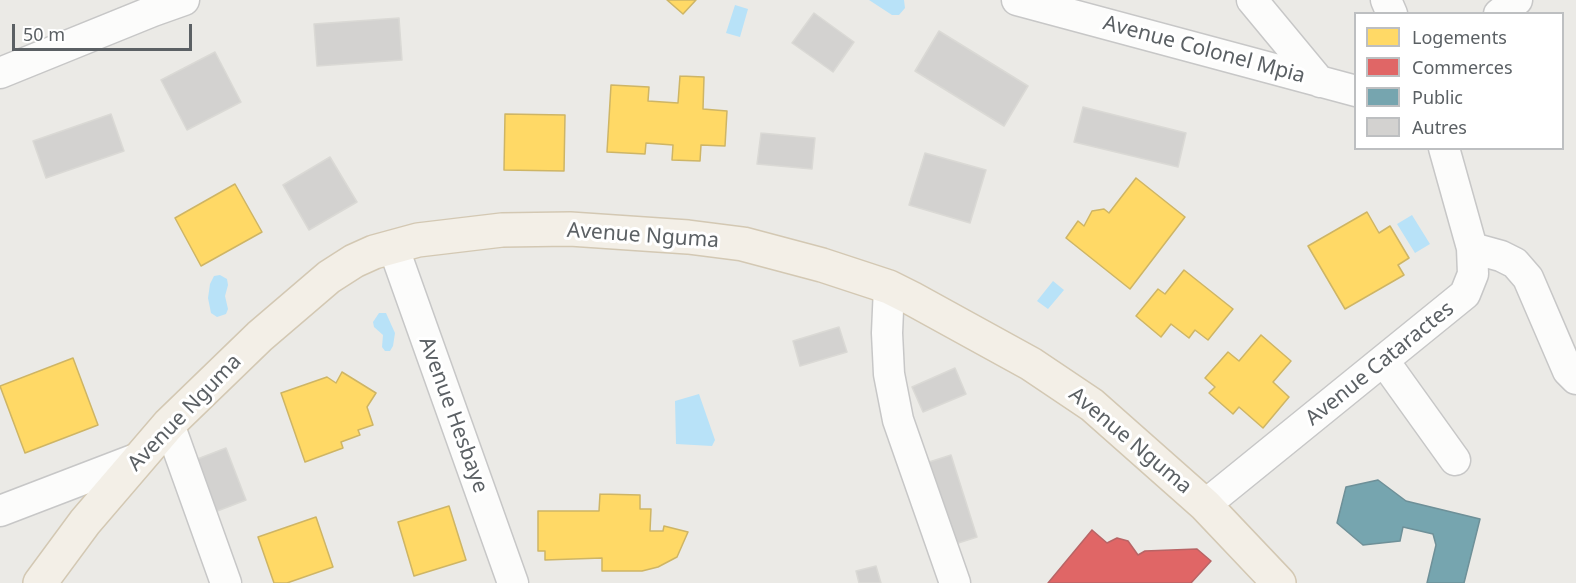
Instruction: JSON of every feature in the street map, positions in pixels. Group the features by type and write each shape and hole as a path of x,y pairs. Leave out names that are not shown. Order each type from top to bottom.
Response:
{"main road":[{"name":"Avenue Nguma","path":"40,583 85,522 169,424 260,336 329,277 354,261 393,246 418,240 502,230 570,229 688,237 743,244 822,265 890,287 970,329 1063,384 1092,405 1205,505 1280,583"}],"street":[{"path":"0,73 184,0"},
{"name":"Avenue Colonel Mpia","path":"1017,0 1354,90"},
{"path":"1252,0 1320,82"},
{"path":"1502,12 1517,0"},
{"name":"Avenue Cataractes","path":"1205,505 1465,294 1473,274 1472,248 1445,150"},
{"name":"Avenue Hesbaye","path":"393,246 513,583"},
{"path":"1472,248 1501,256 1515,263 1528,278 1568,371 1576,379"},
{"path":"890,287 887,333 889,374 898,420 955,583"},
{"path":"1384,361 1455,460"},
{"path":"169,424 226,583"},
{"path":"0,511 141,457"}],"water":[{"path":"869,0 904,0 905,8 899,15 892,15"},
{"path":"735,5 748,9 740,37 726,33"},
{"path":"1412,215 1430,244 1415,253 1397,224"},
{"path":"220,275 227,279 225,296 228,309 226,314 217,317 211,313 208,298 214,276"},
{"path":"1053,281 1064,290 1048,309 1037,301"},
{"path":"379,313 386,313 395,333 390,351 385,351 382,347 383,335 374,327 373,322"},
{"path":"699,394 715,440 712,446 676,444 675,401"}],"building: Logements":[{"path":"667,0 696,0 683,14"},
{"path":"680,76 704,77 703,109 727,111 725,146 701,145 700,161 672,160 673,145 646,143 645,154 607,152 611,85 649,87 648,101 678,103"},
{"path":"505,114 565,115 564,171 504,170"},
{"path":"1136,178 1185,217 1130,289 1066,238 1078,221 1084,226 1092,211 1104,209 1109,213"},
{"path":"235,184 262,232 201,266 175,218"},
{"path":"1367,212 1379,233 1390,226 1409,258 1398,265 1404,275 1345,309 1308,246"},
{"path":"1184,270 1233,309 1208,340 1195,330 1189,338 1171,324 1161,337 1136,316 1158,289 1165,294"},
{"path":"1261,335 1291,361 1273,382 1289,397 1263,428 1239,407 1233,414 1209,393 1215,387 1205,378 1228,352 1239,361"},
{"path":"73,358 98,425 25,453 0,386"},
{"path":"342,372 376,393 367,407 373,425 358,430 360,435 341,442 343,448 305,462 281,393 327,377 336,383"},
{"path":"600,494 640,495 640,509 651,509 650,531 663,531 664,526 688,532 677,557 658,567 642,571 602,571 602,558 545,560 545,551 538,551 538,511 599,511"},
{"path":"449,506 466,560 414,576 398,522"},
{"path":"316,517 333,567 287,583 274,583 258,537"}],"building: Commerces":[{"path":"1092,530 1107,543 1117,538 1128,541 1138,555 1145,551 1197,549 1211,561 1191,583 1048,583"}],"building: Public":[{"path":"1378,480 1406,501 1480,519 1464,583 1427,583 1436,545 1433,534 1403,527 1400,541 1363,545 1337,523 1346,487"}],"building: Autres":[{"path":"814,13 854,42 833,72 792,43"},
{"path":"399,18 402,60 317,66 314,24"},
{"path":"939,31 1028,86 1004,126 915,71"},
{"path":"215,52 241,102 187,130 161,80"},
{"path":"1083,107 1186,133 1178,167 1074,142"},
{"path":"111,114 124,151 46,178 33,141"},
{"path":"761,133 815,138 812,169 757,164"},
{"path":"925,153 986,170 970,223 909,205"},
{"path":"330,157 357,202 309,230 283,185"},
{"path":"839,327 847,352 800,366 793,341"},
{"path":"955,368 966,394 923,412 912,387"},
{"path":"226,448 246,500 207,515 187,463"},
{"path":"951,455 977,537 949,546 923,464"},
{"path":"876,566 881,583 859,583 856,571"}]}
